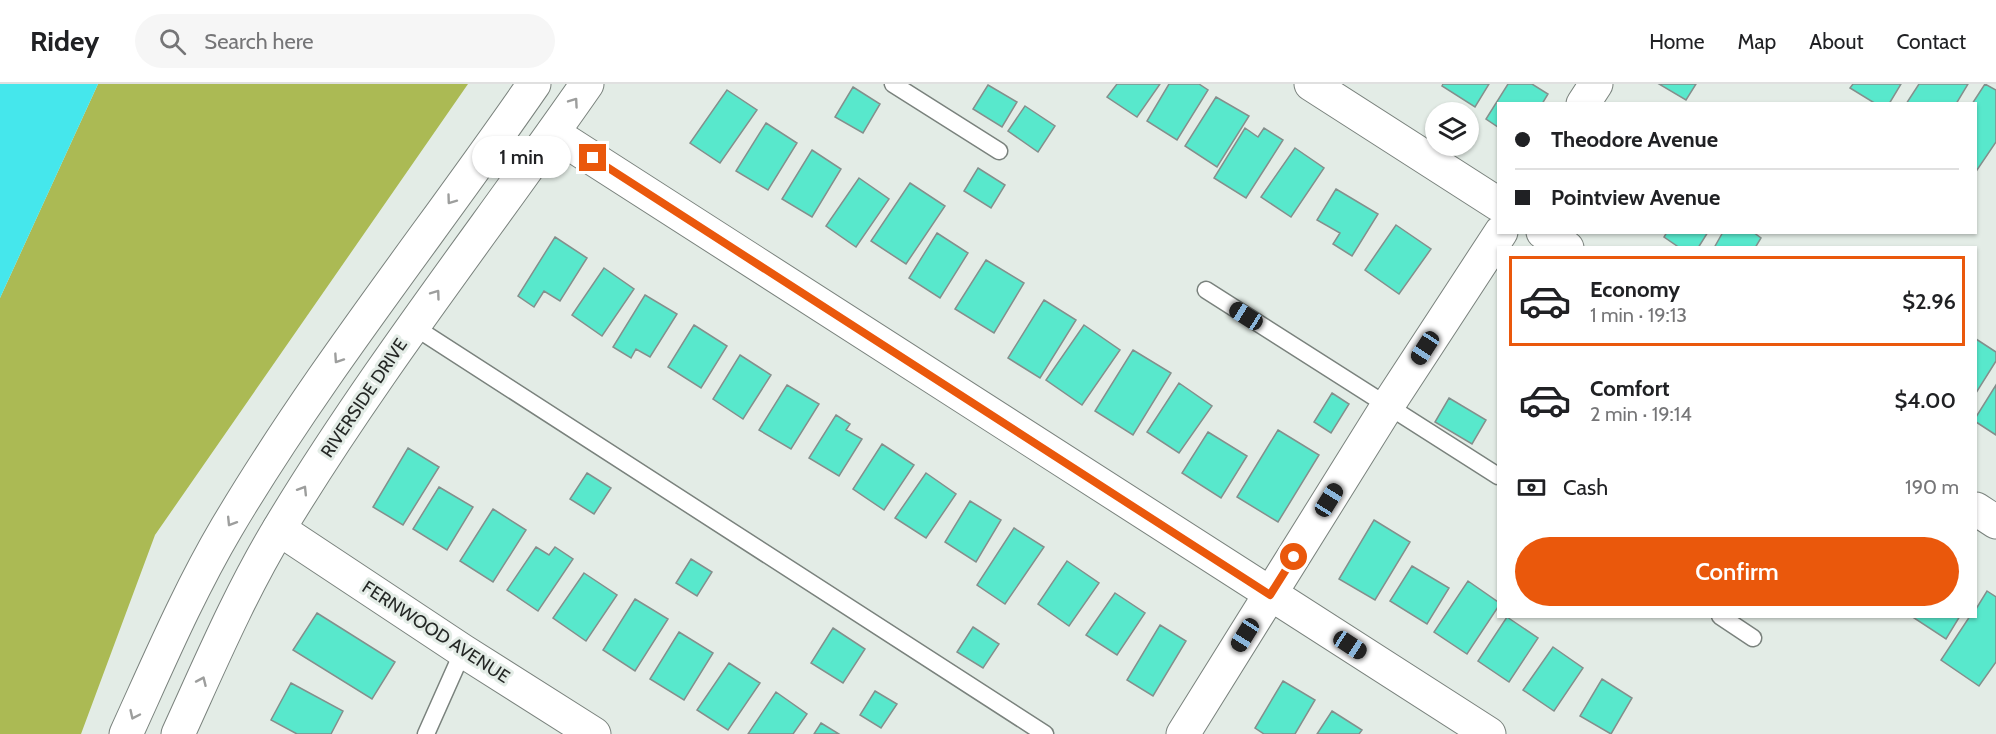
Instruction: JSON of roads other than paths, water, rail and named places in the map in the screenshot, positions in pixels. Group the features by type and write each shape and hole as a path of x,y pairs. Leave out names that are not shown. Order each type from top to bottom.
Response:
{"street":[{"path":"126,734 189,594 246,496 362,324 534,84"},
{"name":"RIVERSIDE DRIVE","path":"178,734 240,597 279,528 413,326 586,84"},
{"path":"1311,84 1497,203"},
{"path":"1584,102 1596,84"},
{"path":"553,133 1489,734"},
{"path":"1183,734 1388,405 1500,234"},
{"path":"1546,234 1564,246"},
{"path":"1977,510 1996,522"},
{"name":"FERNWOOD AVENUE","path":"279,528 463,651 594,734"}],"lane":[{"path":"893,84 999,151"},
{"path":"1206,290 1497,475"},
{"path":"413,326 1045,734"},
{"path":"1723,618 1754,638"},
{"path":"426,734 463,651"}],"water":[{"path":"0,84 98,84 0,298"}]}
